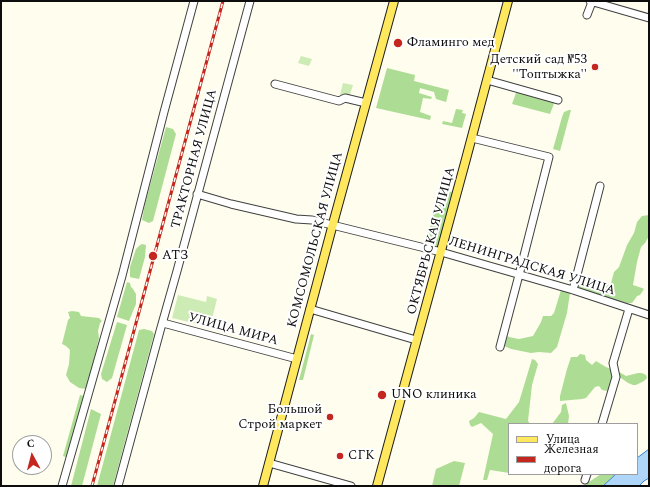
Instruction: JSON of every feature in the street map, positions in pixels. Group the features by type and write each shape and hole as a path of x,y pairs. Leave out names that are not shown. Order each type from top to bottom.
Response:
{"main road":[{"name":"КОМСОМОЛЬСКАЯ УЛИЦА","path":"263,486 394,1"},
{"name":"ОКТЯБРЬСКАЯ УЛИЦА","path":"377,486 508,1"}],"street":[{"path":"62,486 120,283 194,1"},
{"name":"ТРАКТОРНАЯ УЛИЦА","path":"118,486 250,1"},
{"path":"587,15 591,1 649,18"},
{"path":"487,80 558,100"},
{"path":"275,84 339,101 345,98 366,104"},
{"path":"472,138 549,157 500,347"},
{"path":"573,290 600,186"},
{"name":"ЛЕНИНГРАДСКАЯ УЛИЦА","path":"197,194 231,204 296,219 312,220 441,252 573,290 649,316"},
{"path":"310,309 416,340"},
{"path":"602,423 616,377 613,363 629,309"},
{"name":"УЛИЦА МИРА","path":"163,323 297,359"},
{"path":"269,463 351,486"}],"green space":[{"path":"301,56 312,59 309,66 298,63"},
{"path":"387,68 415,75 414,81 449,90 446,102 436,99 434,92 420,88 419,93 432,97 431,99 423,98 420,112 431,116 430,120 376,108"},
{"path":"343,83 353,85 349,97 340,95"},
{"path":"517,90 555,101 550,114 512,104"},
{"path":"456,109 463,110 462,113 466,114 462,128 442,124 443,121 452,123"},
{"path":"571,110 560,151 553,149 564,112"},
{"path":"166,127 173,129 176,134 153,221 149,223 142,220"},
{"path":"443,190 452,192 438,247 425,243 431,224 436,199"},
{"path":"649,215 649,236 641,247 633,285 644,289 640,295 637,296 632,303 627,303 578,289 578,283 584,279 610,285 614,272 619,267 627,245 634,233 637,222 642,216"},
{"path":"142,244 146,245 145,257 139,279 130,277 130,267 136,249"},
{"path":"127,282 130,283 136,294 136,304 129,321 117,317"},
{"path":"561,290 570,293 567,313 557,347 551,353 531,353 511,349 502,345 504,334 509,337 519,339 533,336 543,316 551,316 554,313"},
{"path":"178,295 206,302 207,296 217,299 210,327 172,318"},
{"path":"68,312 79,312 81,316 99,318 102,321 98,331 99,338 87,389 79,388 70,382 66,375 69,364 70,350 62,344 68,320 70,318"},
{"path":"117,322 127,325 112,378 107,382 102,379 101,374"},
{"path":"144,329 152,331 154,334 113,486 97,486 139,330"},
{"path":"311,334 314,335 303,380 299,380"},
{"path":"580,354 585,355 586,360 592,365 596,361 626,376 642,373 646,375 647,378 636,385 633,385 621,378 613,377 607,391 602,390 599,386 595,387 586,398 560,401 560,396 571,357 577,357"},
{"path":"532,359 535,360 538,364 532,385 528,421 529,423 508,423 508,473 490,470 487,480 483,480 493,434 481,423 472,427 469,421 479,412 506,419 519,402"},
{"path":"80,395 84,396 68,458 63,456"},
{"path":"566,403 569,416 568,423 553,423 561,412 562,405"},
{"path":"91,409 101,414 82,486 71,486"},
{"path":"454,461 465,463 459,486 432,486 436,469"},
{"path":"600,475 615,475 603,486 583,486"}],"water":[{"path":"649,449 649,478 639,486 603,486 615,475 638,475 638,457"}],"railway":[{"path":"92,486 223,1"}],"place":[{"name":"Фламинго мед","path":"398,43"},
{"name":"Детский сад №53 ''Топтыжка''","path":"595,67"},
{"name":"АТЗ","path":"153,256"},
{"name":"UNO клиника","path":"382,395"},
{"name":"Большой Строй маркет","path":"330,417"},
{"name":"СГК","path":"340,456"}]}
